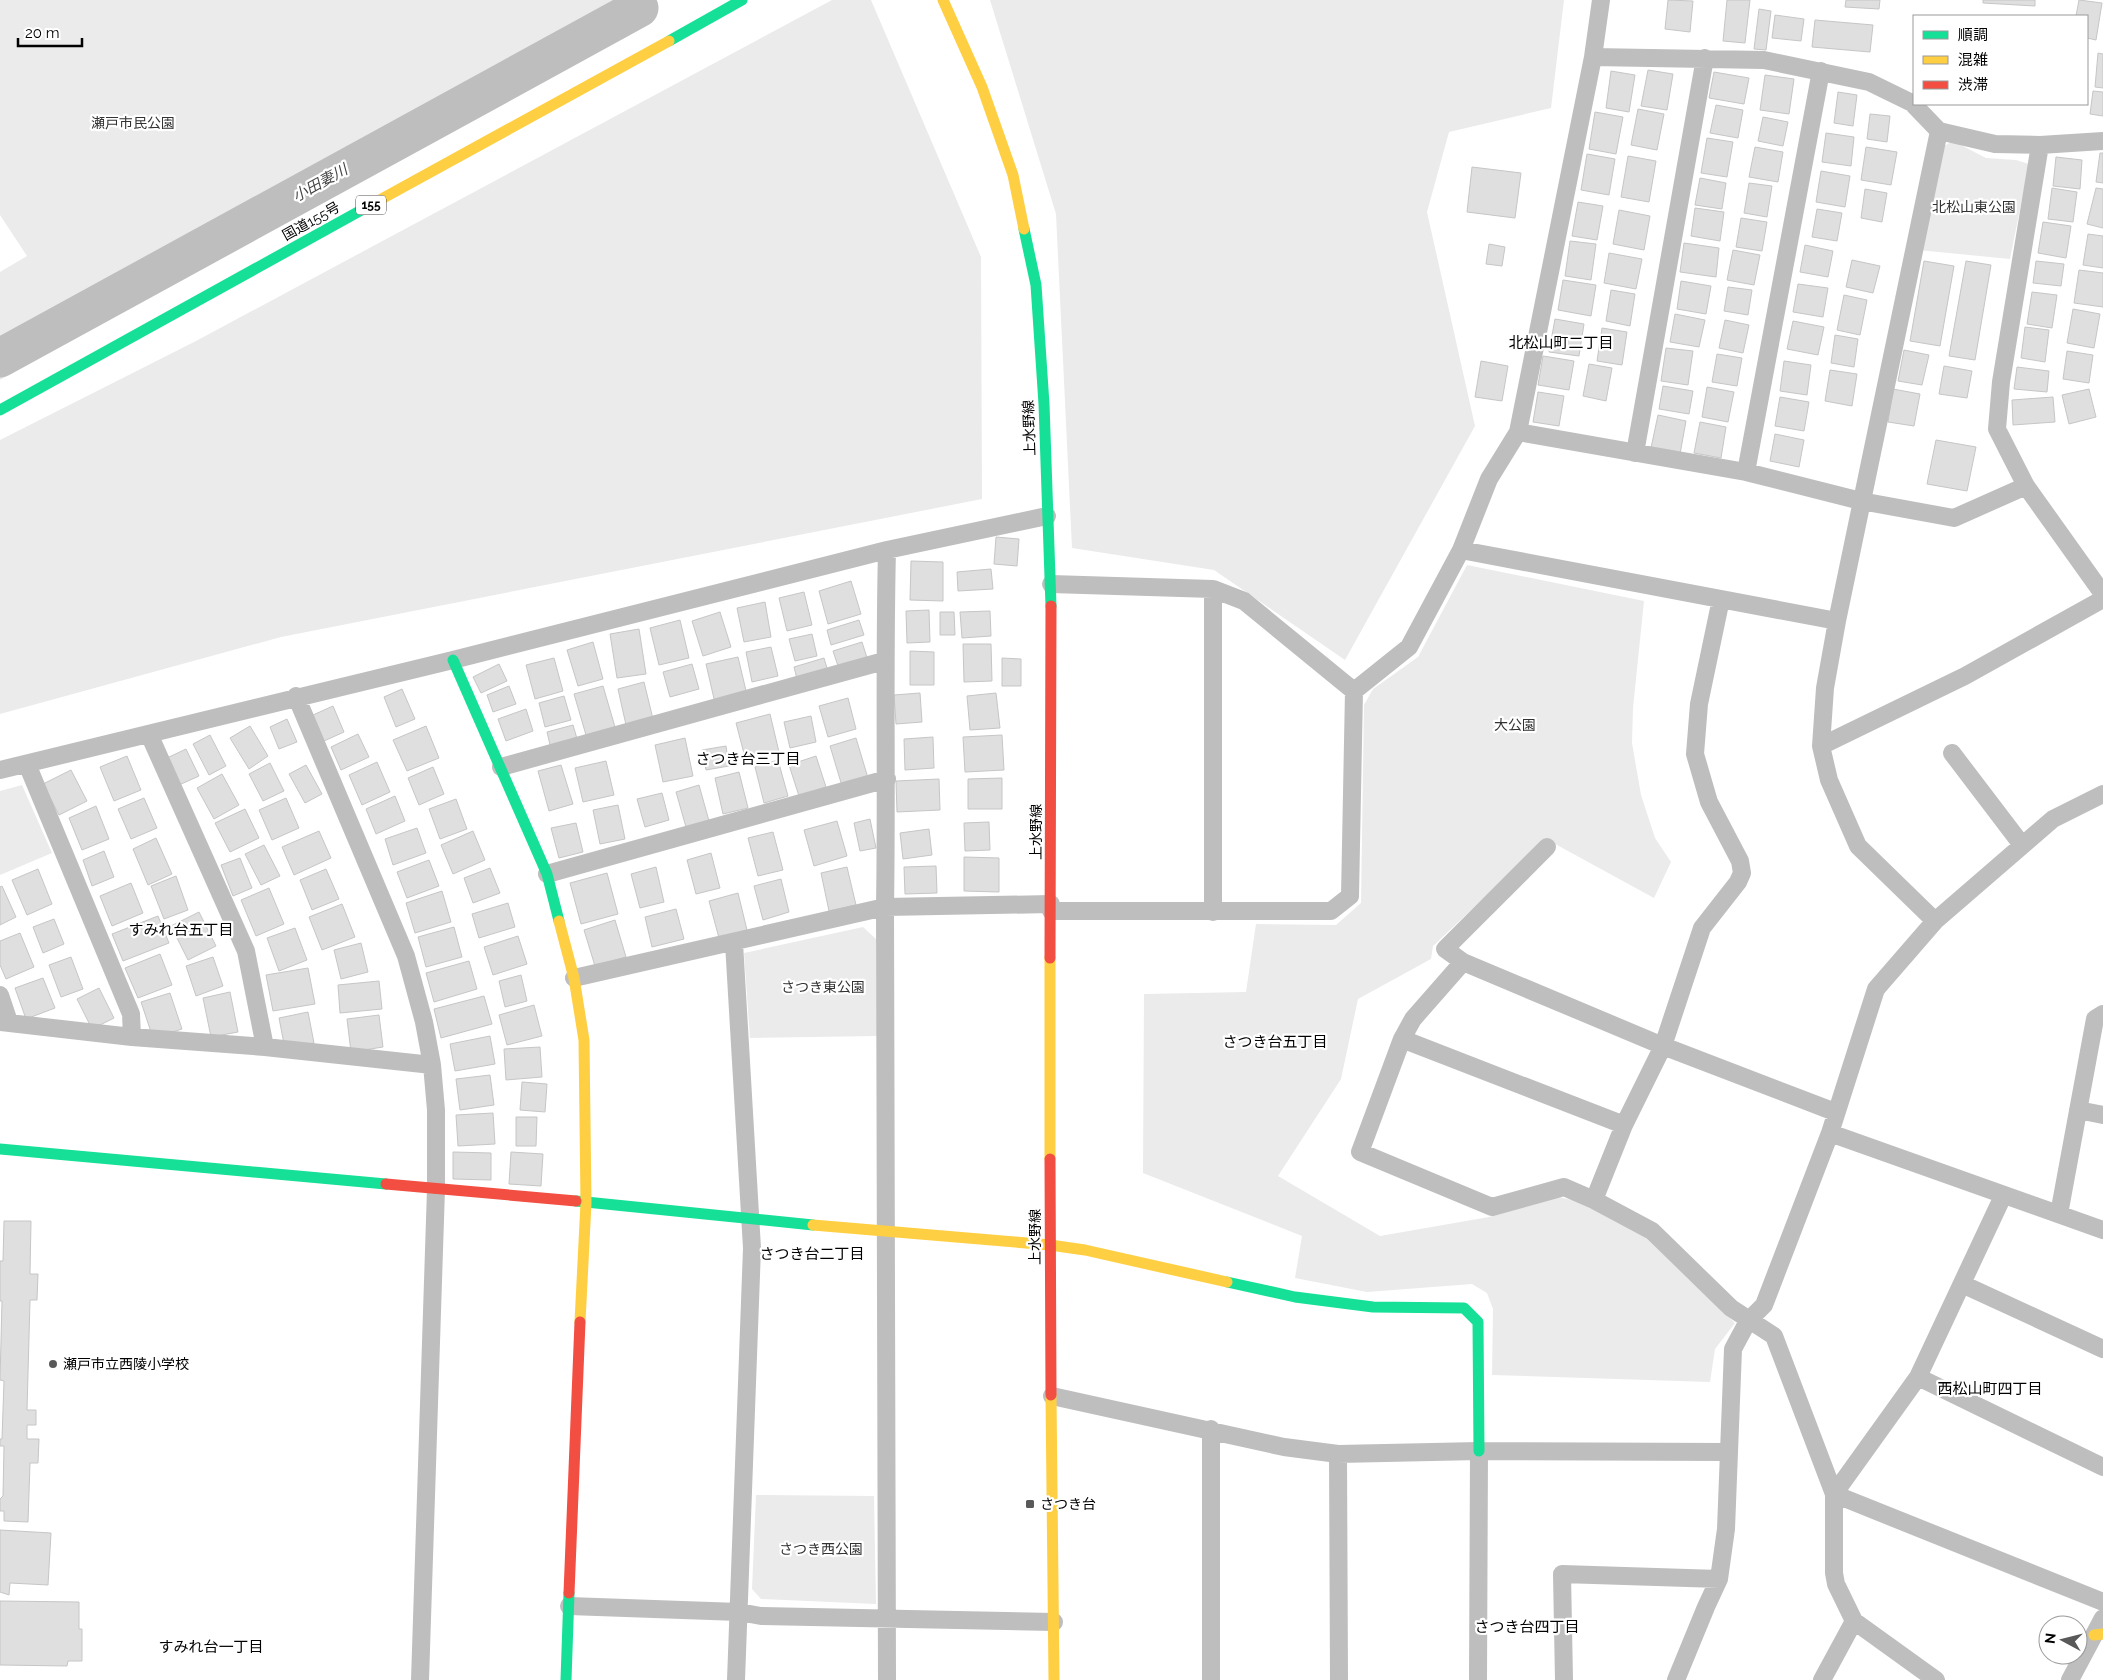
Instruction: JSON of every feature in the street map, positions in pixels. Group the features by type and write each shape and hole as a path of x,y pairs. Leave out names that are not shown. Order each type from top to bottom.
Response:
{"main road":[{"name":"国道155号","path":"0,410 742,0"},
{"name":"上水野線","path":"943,0 982,87 1013,175 1036,285 1044,404 1051,584 1050,1246 1054,1680"},
{"path":"453,660 547,874 574,978 584,1040 586,1203 576,1403 566,1680"},
{"path":"0,1149 751,1220 1050,1246 1085,1250 1295,1297 1373,1306 1464,1308 1478,1322 1480,1451"}],"street":[{"path":"1354,691 1409,647 1461,550 1488,479 1518,432 1593,57 1601,0"},
{"path":"1593,57 1764,60 1869,82 1913,104"},
{"path":"1635,453 1705,58"},
{"path":"1746,472 1821,71"},
{"path":"1914,105 1939,131 1995,144 2040,145 2103,141"},
{"path":"1935,921 1858,846 1829,780 1821,746 1825,688 1837,621 1939,131"},
{"path":"2040,145 2000,382 1997,430 2026,486 2103,594"},
{"path":"1518,432 1746,472 1861,501 1954,518 2026,486"},
{"path":"0,770 296,696 453,660 887,550 1047,516"},
{"path":"887,550 884,661 887,780 885,906 887,1680"},
{"path":"1461,550 1837,621"},
{"path":"1051,584 1213,589 1244,601 1354,691"},
{"path":"1213,589 1213,912"},
{"path":"1594,1200 1624,1125 1663,1046 1702,928 1738,882 1742,872 1740,861 1709,802 1694,754 1699,704 1721,599"},
{"path":"1821,746 1965,676 2103,599"},
{"path":"501,767 884,661"},
{"path":"574,978 734,943 885,906 1213,912 1331,911 1350,896 1354,691"},
{"path":"296,696 406,956 424,1022 432,1066 436,1110 436,1189 420,1680"},
{"path":"149,734 246,951 265,1047"},
{"path":"1952,753 2022,845"},
{"path":"27,764 131,1014 132,1037"},
{"path":"547,874 887,780"},
{"path":"1676,1680 1706,1607 1720,1579 1726,1529 1733,1349 1748,1321 1764,1305 1830,1133 1835,1112 1876,989 1935,921 2022,845 2053,819 2103,794"},
{"path":"1547,847 1445,949 1464,962 1663,1046 1835,1112"},
{"path":"734,943 752,1248 736,1680"},
{"path":"1464,962 1413,1019 1402,1039 1360,1152 1492,1207 1564,1187 1594,1200 1652,1231 1731,1308 1748,1321 1774,1336 1834,1494 1834,1574 1836,1584 1854,1621 1936,1680"},
{"path":"0,995 5,1022 132,1037 265,1047 432,1066"},
{"path":"2059,1214 2095,1019 2103,1014"},
{"path":"1402,1039 1624,1125"},
{"path":"2078,1110 2103,1115"},
{"path":"1830,1133 2103,1230"},
{"path":"1834,1494 1918,1377 2003,1196"},
{"path":"1962,1284 2103,1349"},
{"path":"1918,1377 2103,1467"},
{"path":"1052,1396 1211,1429 1284,1447 1338,1454 1480,1451 1728,1452"},
{"path":"1211,1429 1211,1680"},
{"path":"1478,1680 1480,1451"},
{"path":"1338,1454 1339,1680"},
{"path":"1834,1494 2103,1602"},
{"path":"1564,1680 1562,1574 1720,1579"},
{"path":"570,1606 739,1612 761,1616 1054,1622"},
{"path":"2070,1680 2099,1634 2103,1618"},
{"path":"1822,1680 1854,1621"}],"green space":[{"name":"瀬戸市民公園","path":"0,0 635,0 542,48 380,158 0,380 0,272 27,256 0,215"},
{"path":"832,0 871,0 981,257 982,499 281,637 0,714 0,440 196,341"},
{"path":"990,0 1564,0 1551,108 1449,132 1427,212 1475,426 1345,660 1214,570 1072,548 1056,214"},
{"name":"北松山東公園","path":"1953,141 1986,158 2016,160 2029,164 2010,259 1918,250 1939,149"},
{"name":"大公園","path":"1467,565 1644,601 1633,708 1632,743 1641,795 1655,838 1671,862 1654,898 1546,839 1433,946 1431,959 1358,999 1341,1079 1278,1176 1380,1236 1489,1217 1553,1196 1582,1202 1644,1236 1735,1323 1715,1349 1710,1382 1492,1375 1493,1309 1487,1293 1472,1284 1367,1292 1295,1278 1302,1236 1143,1173 1144,994 1246,992 1256,924 1336,925 1361,903 1364,705 1373,689 1418,657"},
{"path":"22,785 52,853 0,875 0,791"},
{"name":"さつき東公園","path":"863,927 876,939 877,1036 750,1038 744,953"},
{"name":"さつき西公園","path":"756,1495 874,1496 876,1604 761,1599 752,1589"}],"building":[{"path":"1668,0 1693,1 1690,32 1665,29"},
{"path":"1727,0 1750,0 1745,43 1723,41"},
{"path":"1846,0 1880,0 1879,9 1845,7"},
{"path":"1983,0 2035,0 2035,6 1983,3"},
{"path":"2079,0 2102,3 2096,40 2088,38 2088,15 2076,15"},
{"path":"1759,9 1771,11 1766,50 1754,49"},
{"path":"1775,15 1804,19 1801,41 1772,38"},
{"path":"1815,20 1873,25 1870,52 1812,47"},
{"path":"2098,53 2103,54 2103,88 2095,87"},
{"path":"1648,70 1673,74 1667,110 1641,106"},
{"path":"1611,71 1635,75 1629,112 1606,108"},
{"path":"1714,72 1749,78 1744,104 1709,98"},
{"path":"1765,75 1794,79 1789,114 1760,110"},
{"path":"2093,91 2103,92 2103,116 2090,114"},
{"path":"1838,92 1857,95 1853,126 1834,123"},
{"path":"1716,105 1743,110 1738,138 1710,133"},
{"path":"1638,109 1664,114 1657,150 1631,145"},
{"path":"1595,112 1623,117 1616,154 1589,149"},
{"path":"1870,114 1890,116 1887,142 1867,139"},
{"path":"1763,117 1788,122 1783,146 1758,141"},
{"path":"1826,133 1854,137 1851,166 1822,162"},
{"path":"1707,138 1733,142 1727,177 1701,173"},
{"path":"1755,147 1783,152 1778,182 1749,177"},
{"path":"1866,147 1897,152 1891,185 1861,180"},
{"path":"2100,153 2103,153 2103,183 2096,182"},
{"path":"1587,154 1615,159 1609,195 1581,190"},
{"path":"1628,156 1656,161 1649,202 1621,197"},
{"path":"2056,157 2082,160 2080,189 2053,186"},
{"path":"1472,167 1521,173 1515,218 1467,212"},
{"path":"1821,171 1850,176 1845,207 1816,202"},
{"path":"1700,178 1726,183 1722,209 1695,205"},
{"path":"1749,183 1772,186 1767,217 1744,213"},
{"path":"2052,188 2077,192 2073,222 2048,219"},
{"path":"2096,188 2103,189 2103,228 2087,224"},
{"path":"1865,189 1887,193 1882,222 1861,218"},
{"path":"1578,202 1603,206 1597,240 1572,236"},
{"path":"1695,208 1724,212 1720,241 1691,236"},
{"path":"1817,209 1842,213 1837,241 1812,237"},
{"path":"1619,210 1650,216 1644,250 1613,244"},
{"path":"1741,218 1767,222 1762,251 1736,247"},
{"path":"2043,222 2071,226 2066,258 2038,253"},
{"path":"2088,234 2103,236 2103,268 2083,265"},
{"path":"1570,241 1596,244 1591,280 1565,276"},
{"path":"1684,243 1719,248 1716,277 1680,272"},
{"path":"1489,244 1505,247 1502,266 1486,264"},
{"path":"1805,245 1833,251 1828,277 1800,272"},
{"path":"1733,250 1760,255 1754,285 1727,280"},
{"path":"1609,253 1642,259 1636,289 1604,283"},
{"path":"1852,260 1880,266 1873,293 1846,287"},
{"path":"1924,261 1954,266 1940,346 1910,341"},
{"path":"1966,261 1991,265 1975,360 1949,356"},
{"path":"2036,261 2064,264 2061,286 2033,283"},
{"path":"2079,270 2103,273 2103,307 2074,303"},
{"path":"1563,280 1596,285 1591,316 1558,310"},
{"path":"1681,281 1711,286 1706,314 1677,309"},
{"path":"1798,284 1828,288 1823,317 1793,312"},
{"path":"1728,287 1752,290 1748,315 1724,311"},
{"path":"1611,290 1635,294 1630,326 1606,321"},
{"path":"2032,292 2057,295 2052,328 2027,324"},
{"path":"1844,295 1867,300 1860,335 1837,330"},
{"path":"2073,309 2100,314 2094,348 2067,343"},
{"path":"1675,314 1705,320 1699,347 1670,342"},
{"path":"1555,319 1584,324 1579,356 1549,352"},
{"path":"1725,320 1749,325 1743,353 1719,348"},
{"path":"1793,321 1824,327 1818,355 1787,349"},
{"path":"2025,327 2049,330 2045,362 2021,358"},
{"path":"1602,328 1627,332 1622,365 1597,361"},
{"path":"1835,335 1858,339 1854,367 1831,363"},
{"path":"1666,348 1693,351 1688,385 1661,381"},
{"path":"1904,350 1929,355 1922,385 1898,381"},
{"path":"2067,351 2093,355 2089,383 2063,379"},
{"path":"1717,354 1742,358 1737,386 1712,382"},
{"path":"1543,356 1574,361 1569,390 1538,385"},
{"path":"1481,361 1508,366 1502,401 1475,397"},
{"path":"1784,361 1811,365 1807,395 1780,391"},
{"path":"1589,364 1612,368 1606,401 1583,396"},
{"path":"1944,366 1972,371 1967,398 1939,394"},
{"path":"2017,367 2049,371 2047,392 2014,389"},
{"path":"1830,370 1857,374 1852,406 1825,401"},
{"path":"1663,386 1693,391 1689,414 1659,409"},
{"path":"1707,387 1734,392 1728,422 1702,417"},
{"path":"1893,389 1920,394 1914,426 1888,422"},
{"path":"2089,389 2096,417 2069,424 2062,395"},
{"path":"1538,392 1564,396 1559,426 1533,422"},
{"path":"1780,397 1809,402 1804,431 1775,426"},
{"path":"2053,397 2055,422 2013,425 2012,400"},
{"path":"1658,415 1686,421 1680,454 1651,448"},
{"path":"1700,422 1726,427 1721,458 1694,453"},
{"path":"1775,434 1804,440 1799,467 1770,461"},
{"path":"1936,440 1976,447 1967,491 1927,484"},
{"path":"996,537 1019,539 1017,566 994,564"},
{"path":"911,561 943,562 943,601 910,600"},
{"path":"991,569 993,589 958,591 957,572"},
{"path":"851,581 861,614 828,624 819,591"},
{"path":"804,592 812,625 787,631 779,598"},
{"path":"765,602 771,637 744,642 737,608"},
{"path":"929,610 930,642 907,643 906,611"},
{"path":"990,611 991,636 962,638 960,612"},
{"path":"720,612 731,647 703,656 692,621"},
{"path":"940,612 954,612 955,635 940,635"},
{"path":"680,620 689,658 659,665 650,628"},
{"path":"859,620 864,635 831,645 827,630"},
{"path":"639,629 646,674 617,678 610,634"},
{"path":"812,634 817,656 795,661 789,639"},
{"path":"593,642 603,679 578,686 567,650"},
{"path":"862,642 868,661 839,669 833,651"},
{"path":"963,644 991,644 992,681 964,682"},
{"path":"771,647 778,676 752,682 746,652"},
{"path":"910,651 934,652 934,685 910,685"},
{"path":"738,657 747,695 715,703 706,664"},
{"path":"554,658 563,691 535,699 526,665"},
{"path":"824,658 829,675 798,683 794,667"},
{"path":"1002,658 1021,659 1021,686 1002,686"},
{"path":"499,664 507,681 481,693 473,677"},
{"path":"692,664 699,689 670,697 663,672"},
{"path":"644,682 653,719 626,725 618,689"},
{"path":"509,686 516,704 493,712 487,695"},
{"path":"603,686 615,727 586,735 574,694"},
{"path":"402,689 415,719 396,727 384,697"},
{"path":"920,693 922,722 896,724 894,695"},
{"path":"996,693 1000,728 970,730 967,696"},
{"path":"564,696 571,720 545,727 539,703"},
{"path":"848,698 856,729 828,737 819,706"},
{"path":"333,706 344,732 324,741 313,715"},
{"path":"526,709 533,731 506,741 498,719"},
{"path":"770,714 779,752 746,761 736,723"},
{"path":"811,716 816,742 790,748 784,722"},
{"path":"287,719 297,742 279,749 270,727"},
{"path":"573,725 578,742 551,749 547,732"},
{"path":"250,726 268,756 249,769 230,738"},
{"path":"426,726 439,758 407,771 393,740"},
{"path":"358,734 369,757 341,770 331,747"},
{"path":"210,735 226,766 209,775 193,744"},
{"path":"1002,735 1004,770 965,772 963,737"},
{"path":"933,737 934,768 905,770 904,739"},
{"path":"685,738 693,776 663,782 655,745"},
{"path":"856,738 868,778 842,786 830,746"},
{"path":"726,746 729,766 706,770 702,750"},
{"path":"186,749 199,776 179,785 167,758"},
{"path":"127,756 141,790 114,801 100,767"},
{"path":"816,756 826,787 799,796 789,765"},
{"path":"778,760 788,796 764,803 755,767"},
{"path":"606,761 614,795 583,802 575,768"},
{"path":"377,762 390,792 362,805 349,775"},
{"path":"270,763 284,791 263,801 249,774"},
{"path":"306,765 322,794 305,803 289,774"},
{"path":"561,765 573,804 549,811 538,771"},
{"path":"433,767 444,794 419,805 408,778"},
{"path":"71,770 87,801 59,815 43,784"},
{"path":"739,772 748,808 723,814 715,778"},
{"path":"222,774 239,805 214,819 197,788"},
{"path":"1002,778 1002,809 968,809 968,779"},
{"path":"939,779 940,810 897,812 896,781"},
{"path":"699,785 709,821 686,827 676,792"},
{"path":"662,793 669,820 645,827 637,799"},
{"path":"395,796 405,821 376,834 366,809"},
{"path":"144,798 157,828 131,839 118,809"},
{"path":"286,798 299,828 272,840 259,810"},
{"path":"456,799 467,829 440,839 429,809"},
{"path":"618,805 625,839 600,844 593,810"},
{"path":"96,806 109,839 82,850 69,818"},
{"path":"245,809 259,838 230,852 215,823"},
{"path":"870,819 876,848 860,851 854,823"},
{"path":"837,821 847,856 814,866 804,830"},
{"path":"989,822 990,850 965,851 964,823"},
{"path":"576,823 583,852 559,858 551,828"},
{"path":"417,828 426,853 393,865 385,839"},
{"path":"929,829 932,855 903,859 900,833"},
{"path":"319,831 331,858 294,875 282,847"},
{"path":"473,831 485,860 453,874 441,845"},
{"path":"773,832 783,870 758,876 748,838"},
{"path":"156,838 172,874 148,885 133,849"},
{"path":"264,845 280,876 261,885 245,854"},
{"path":"104,851 114,877 92,886 83,860"},
{"path":"711,853 720,888 696,894 687,860"},
{"path":"964,857 999,858 999,892 964,891"},
{"path":"240,858 252,888 233,896 221,865"},
{"path":"429,860 439,886 407,898 397,872"},
{"path":"936,866 937,893 905,894 904,867"},
{"path":"656,867 664,902 640,908 631,874"},
{"path":"847,867 856,905 829,911 821,873"},
{"path":"490,868 500,893 473,903 464,878"},
{"path":"38,869 52,904 27,915 12,880"},
{"path":"326,869 339,899 312,910 300,880"},
{"path":"607,873 618,914 581,924 570,883"},
{"path":"176,876 188,910 164,919 151,886"},
{"path":"781,879 789,912 763,920 754,886"},
{"path":"131,883 143,913 112,926 100,896"},
{"path":"2,886 16,917 0,925 0,887"},
{"path":"269,888 284,924 256,936 241,900"},
{"path":"442,891 451,922 415,933 406,903"},
{"path":"738,893 747,930 719,938 709,901"},
{"path":"508,903 515,927 479,938 472,914"},
{"path":"342,904 355,937 322,950 309,917"},
{"path":"676,909 684,939 652,947 645,917"},
{"path":"199,912 216,946 188,960 171,926"},
{"path":"158,916 169,943 123,961 112,934"},
{"path":"54,919 64,944 43,953 33,927"},
{"path":"615,920 626,957 595,966 584,930"},
{"path":"454,927 462,957 426,967 418,937"},
{"path":"295,928 307,960 279,971 267,938"},
{"path":"20,933 34,967 6,979 0,965 0,941"},
{"path":"518,936 527,964 493,975 484,947"},
{"path":"361,943 368,972 341,979 334,950"},
{"path":"160,954 172,985 138,998 125,968"},
{"path":"71,957 83,989 61,997 49,965"},
{"path":"213,957 223,986 196,996 186,966"},
{"path":"469,961 477,989 434,1002 426,973"},
{"path":"308,968 315,1004 273,1011 266,975"},
{"path":"521,975 527,1001 505,1007 499,981"},
{"path":"43,978 55,1008 26,1019 15,988"},
{"path":"379,981 382,1009 340,1013 338,985"},
{"path":"99,988 114,1018 92,1029 77,999"},
{"path":"230,992 238,1032 211,1037 203,998"},
{"path":"170,993 182,1029 153,1038 141,1002"},
{"path":"484,996 492,1024 441,1038 434,1009"},
{"path":"534,1005 542,1036 507,1045 499,1015"},
{"path":"308,1012 314,1043 285,1049 279,1018"},
{"path":"379,1015 383,1047 351,1052 347,1019"},
{"path":"490,1036 495,1064 455,1071 450,1044"},
{"path":"540,1047 542,1077 506,1080 504,1049"},
{"path":"490,1075 494,1105 460,1110 456,1079"},
{"path":"522,1082 547,1084 545,1112 520,1110"},
{"path":"493,1113 495,1144 458,1146 456,1115"},
{"path":"516,1117 537,1117 536,1146 516,1146"},
{"path":"453,1152 491,1153 491,1180 453,1179"},
{"path":"511,1152 543,1154 541,1186 509,1184"},
{"path":"4,1221 31,1221 30,1274 38,1274 37,1300 30,1300 27,1410 36,1410 36,1425 27,1425 27,1439 39,1439 38,1463 30,1463 28,1522 4,1521 4,1511 0,1511 0,1499 3,1496 4,1446 0,1446 0,1439 2,1439 4,1381 0,1380 2,1301 0,1301 0,1261 3,1261"},
{"path":"0,1530 51,1533 48,1585 10,1583 9,1595 0,1592"},
{"path":"0,1601 79,1602 79,1629 82,1629 82,1661 68,1661 67,1666 0,1665"}],"waterway":[{"name":"小田妻川","path":"0,358 639,8"}],"traffic: fast":[{"path":"669,41 742,0"},
{"path":"0,410 376,202"},
{"path":"1024,229 1036,285 1044,404 1051,606"},
{"path":"453,660 547,874 559,921"},
{"path":"0,1149 386,1184"},
{"path":"576,1201 813,1225"},
{"path":"1227,1282 1295,1297 1373,1307 1464,1308 1478,1322 1479,1451"},
{"path":"566,1680 569,1593"}],"traffic: slow":[{"path":"943,0 982,87 1013,175 1024,229"},
{"path":"376,202 669,41"},
{"path":"559,921 574,978 584,1040 586,1203 580,1322"},
{"path":"1050,958 1050,1159"},
{"path":"813,1225 1050,1245 1085,1250 1227,1282"},
{"path":"1051,1395 1054,1680"},
{"path":"2094,1635 2103,1634"}],"traffic: jam":[{"path":"1050,958 1051,606"},
{"path":"1050,1159 1051,1395"},
{"path":"386,1184 576,1201"},
{"path":"569,1593 580,1322"}],"place":[{"name":"瀬戸市立西陵小学校","path":"53,1364"},
{"name":"さつき台","path":"1030,1504"}],"district":[{"name":"北松山町二丁目","path":"1561,343"},
{"name":"さつき台三丁目","path":"748,759"},
{"name":"すみれ台五丁目","path":"181,930"},
{"name":"さつき台五丁目","path":"1275,1042"},
{"name":"さつき台二丁目","path":"812,1254"},
{"name":"西松山町四丁目","path":"1990,1389"},
{"name":"さつき台四丁目","path":"1527,1627"},
{"name":"すみれ台一丁目","path":"211,1647"}]}
